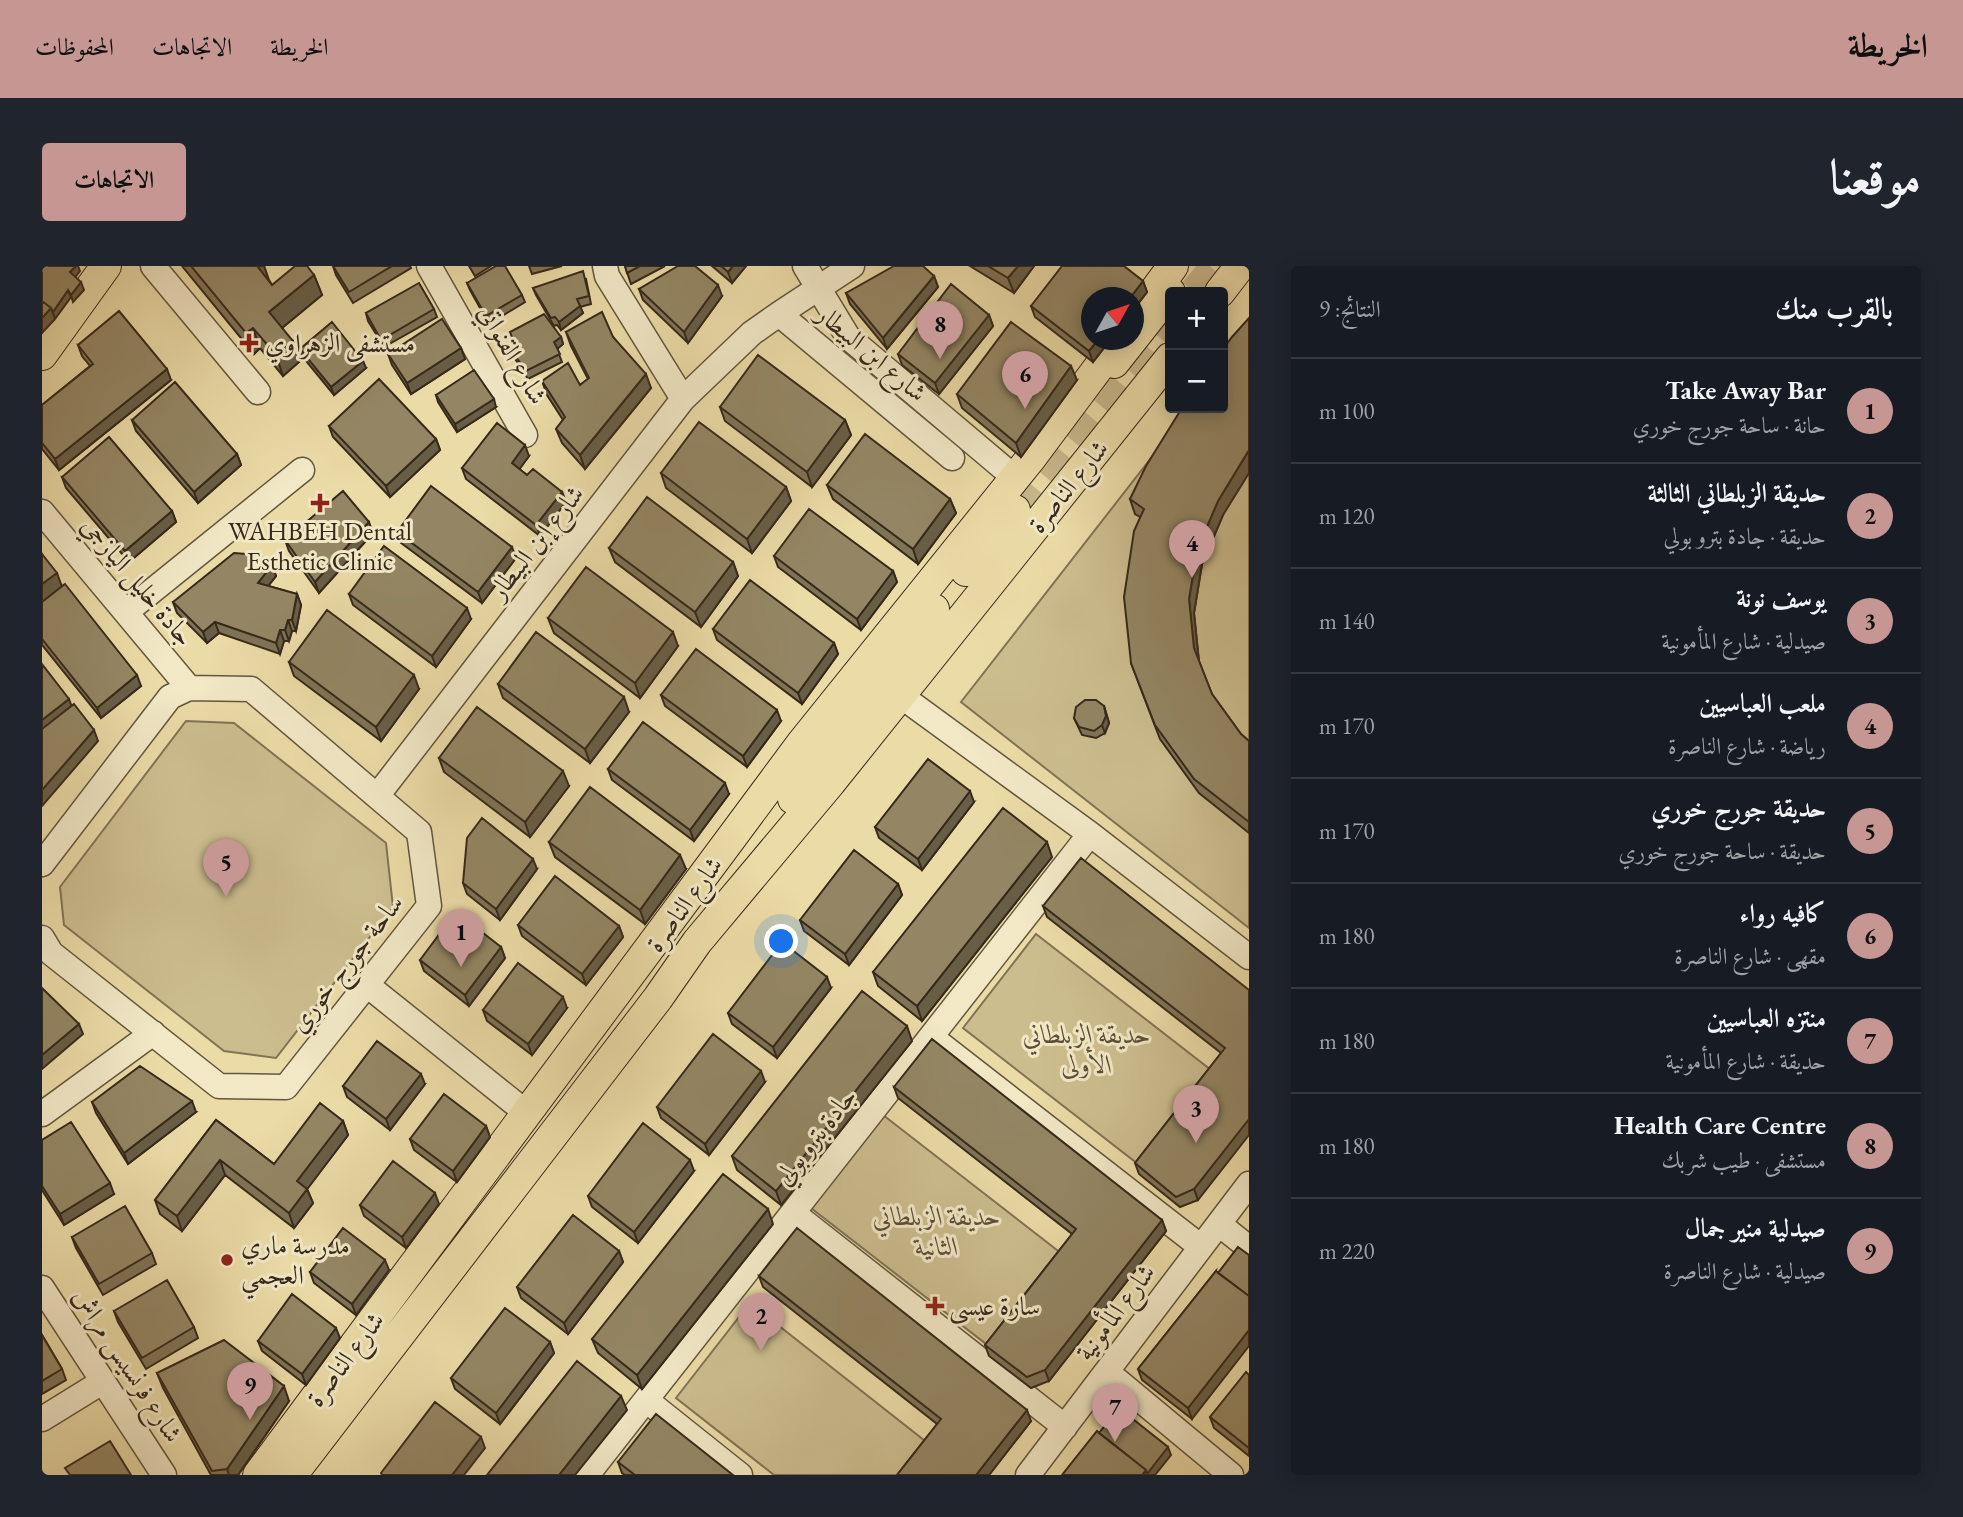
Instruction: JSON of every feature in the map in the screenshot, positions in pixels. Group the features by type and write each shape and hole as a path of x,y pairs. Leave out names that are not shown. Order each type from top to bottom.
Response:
{"main road":[{"path":"1144,304 1173,266"},
{"path":"1174,287 1192,266"},
{"path":"1224,287 1240,266"},
{"path":"42,355 98,269"},
{"path":"1022,468 1115,362 1165,298"},
{"name":"شارع الناصرة","path":"258,1475 801,744 1022,468 1111,350"},
{"name":"شارع الناصرة","path":"292,1475 658,998 697,943 831,782 1165,364"},
{"path":"697,943 780,816 930,615 1015,510"}],"street":[{"path":"153,266 258,392"},
{"name":"شارع القنواتي","path":"429,266 525,435"},
{"path":"604,266 607,276 683,399"},
{"path":"805,266 848,337 1022,468"},
{"path":"779,314 852,266"},
{"name":"شارع ابن البيطار","path":"752,333 779,314 952,458"},
{"name":"شارع إبن البيطار","path":"377,796 683,399 752,333"},
{"path":"126,612 302,470"},
{"name":"جادة خليل اليازجي","path":"42,512 189,688"},
{"path":"43,861 170,697 189,688"},
{"name":"ساحة جورج خوري","path":"42,938 51,953 219,1086 286,1087 429,906 419,832 251,689 189,688"},
{"path":"901,696 1090,834 1249,957"},
{"name":"جادة بترو بولي","path":"587,1475 1090,834"},
{"path":"367,985 528,1114"},
{"path":"42,1114 153,1034"},
{"path":"930,1037 1201,1247"},
{"name":"شارع المأمونية","path":"1028,1475 1249,1184"},
{"path":"793,1213 1065,1427"},
{"path":"1219,1224 1249,1248"},
{"name":"شارع فرنسيس مراش","path":"42,1288 164,1475"},
{"path":"1107,1372 1231,1475"},
{"path":"42,1419 102,1382"},
{"path":"646,1400 740,1475"}],"green space":[{"path":"1249,333 1249,928 961,702 1186,413 1228,413 1228,394"},
{"path":"186,721 234,723 386,843 393,907 276,1058 224,1051 64,925 60,887"},
{"name":"حديقة الزبلطاني الأولى","path":"1036,934 1211,1070 1138,1164 963,1028"},
{"name":"حديقة الزبلطاني الثانية","path":"883,1115 1062,1254 990,1347 811,1208"},
{"path":"750,1303 925,1441 899,1475 774,1475 676,1398"}],"building":[{"path":"42,266 76,266 70,272 81,282 71,295 68,290 53,312 42,301"},
{"path":"191,266 257,266 272,285 295,266 307,266 314,275 269,312 293,341 276,355 253,328 246,333"},
{"path":"333,266 392,266 349,292"},
{"path":"496,266 505,266 522,295 486,316 467,283"},
{"path":"625,266 640,266 627,273"},
{"path":"678,266 695,266 718,285 684,332 639,289"},
{"path":"721,266 733,266 728,272"},
{"path":"894,266 923,266 934,276 883,338 846,293"},
{"path":"988,266 1018,266 1008,278"},
{"path":"1062,266 1124,266 1143,281 1138,287 1081,287 1081,345 1031,306"},
{"path":"583,271 589,296 577,299 580,306 559,322 555,317 551,318 533,288"},
{"path":"419,283 434,309 381,340 366,313"},
{"path":"951,284 989,315 935,383 898,354"},
{"path":"42,301 51,308 42,318"},
{"path":"119,311 167,369 55,459 42,443 42,405 93,364 78,345"},
{"path":"602,312 613,337 646,374 580,455 556,429 565,417 542,381 568,363 580,385 589,378 566,332"},
{"path":"544,314 561,337 554,342 560,354 526,371 511,350 515,345 510,332"},
{"path":"1249,318 1249,450 1218,501 1197,550 1189,599 1194,648 1212,694 1249,741 1249,822 1194,779 1155,725 1131,663 1124,597 1134,531 1144,509 1130,499 1146,466 1179,413 1228,413 1228,342"},
{"path":"442,319 461,348 407,383 388,354"},
{"path":"332,322 363,361 331,387 300,349"},
{"path":"1011,322 1071,366 1016,443 957,394"},
{"path":"758,355 845,420 807,472 720,407"},
{"path":"474,370 494,399 455,424 436,395"},
{"path":"379,379 436,439 386,486 329,426"},
{"path":"175,382 237,454 194,492 132,420"},
{"path":"699,422 786,487 747,539 661,473"},
{"path":"497,423 525,445 512,463 527,475 533,469 562,492 536,525 462,468"},
{"path":"865,434 950,499 913,549 827,485"},
{"path":"109,437 172,511 125,551 62,477"},
{"path":"431,486 512,547 478,592 397,532"},
{"path":"343,491 369,522 315,582 285,540"},
{"path":"647,497 733,562 695,612 609,548"},
{"path":"809,509 893,571 857,619 774,556"},
{"path":"384,546 467,608 432,656 349,594"},
{"path":"234,553 259,555 272,565 258,583 297,594 292,620 288,620 285,630 280,630 276,643 215,622 203,632 173,602"},
{"path":"42,554 57,573 42,584"},
{"path":"586,567 673,632 635,683 548,618"},
{"path":"750,580 834,643 798,693 713,629"},
{"path":"65,584 137,675 97,708 42,639 42,602"},
{"path":"327,610 414,675 376,727 289,662"},
{"path":"536,632 624,697 585,749 498,684"},
{"path":"696,649 777,710 743,756 661,695"},
{"path":"42,664 69,699 42,720"},
{"path":"1085,700 1096,700 1104,706 1106,716 1102,725 1094,731 1079,727 1074,718 1076,707"},
{"path":"74,704 94,730 42,790 42,729"},
{"path":"477,707 563,771 525,822 439,758"},
{"path":"643,722 725,783 690,830 608,769"},
{"path":"928,759 970,791 918,859 875,827"},
{"path":"590,787 680,855 640,910 549,842"},
{"path":"1003,808 1047,842 917,1006 873,972"},
{"path":"482,818 533,859 496,909 463,883 467,838"},
{"path":"854,850 898,884 845,954 800,920"},
{"path":"1081,858 1249,990 1249,1119 1194,1189 1176,1197 1135,1163 1225,1048 1043,906"},
{"path":"555,876 619,926 582,974 518,925"},
{"path":"456,912 501,947 465,995 420,960"},
{"path":"782,942 827,977 773,1047 728,1013"},
{"path":"518,963 563,997 528,1044 483,1010"},
{"path":"42,988 79,1024 42,1055"},
{"path":"862,991 907,1026 776,1191 732,1156"},
{"path":"713,1034 761,1071 705,1144 657,1107"},
{"path":"932,1039 1162,1220 1045,1370 1027,1377 985,1345 1076,1229 894,1087"},
{"path":"377,1041 421,1074 386,1119 343,1086"},
{"path":"140,1066 192,1101 124,1153 92,1102"},
{"path":"444,1094 486,1126 453,1171 410,1139"},
{"path":"320,1103 343,1121 297,1181 307,1189 289,1213 220,1160 177,1216 155,1200 216,1120 274,1164"},
{"path":"71,1122 110,1183 60,1214 42,1186 42,1140"},
{"path":"643,1123 690,1160 634,1232 588,1196"},
{"path":"393,1161 435,1193 402,1237 360,1205"},
{"path":"723,1174 768,1209 637,1375 592,1339"},
{"path":"125,1206 152,1253 99,1284 72,1237"},
{"path":"573,1215 619,1251 564,1323 517,1287"},
{"path":"343,1228 385,1260 352,1304 310,1272"},
{"path":"797,1228 1027,1410 976,1475 897,1475 941,1419 759,1276"},
{"path":"1238,1247 1249,1255 1249,1296 1218,1273"},
{"path":"1216,1271 1249,1296 1249,1330 1188,1408 1138,1369"},
{"path":"167,1280 194,1327 142,1358 114,1311"},
{"path":"292,1294 336,1328 302,1374 258,1341"},
{"path":"505,1308 550,1342 496,1413 451,1378"},
{"path":"42,1335 62,1369 42,1381"},
{"path":"224,1340 284,1386 227,1469 212,1471 157,1373"},
{"path":"577,1361 621,1396 559,1475 487,1475"},
{"path":"1246,1372 1249,1375 1249,1448 1210,1417"},
{"path":"435,1402 481,1437 452,1475 382,1475 381,1473"},
{"path":"1119,1408 1168,1447 1147,1474 1146,1470 1099,1433"},
{"path":"656,1414 733,1475 635,1475 618,1462"},
{"path":"1097,1431 1146,1470 1142,1475 1062,1475"},
{"path":"110,1441 131,1475 70,1475 65,1468"}],"tunnel":[{"path":"1198,287 1216,266"},
{"path":"1015,510 1165,328"}],"place":[{"name":"مستشفى الزهراوي","path":"249,343"},
{"name":"Health Care Centre","path":"940,359"},
{"name":"كافيه رواء","path":"1025,409"},
{"name":"WAHBEH Dental Esthetic Clinic","path":"320,503"},
{"name":"ملعب العباسيين","path":"1192,578"},
{"name":"حديقة جورج خوري","path":"226,897"},
{"name":"Take Away Bar","path":"461,967"},
{"name":"يوسف نونة","path":"1196,1143"},
{"name":"مدرسة ماري العجمي","path":"227,1260"},
{"name":"سارة عيسى","path":"935,1306"},
{"name":"حديقة الزبلطاني الثالثة","path":"761,1351"},
{"name":"صيدلية منير جمال","path":"250,1420"},
{"name":"منتزه العباسيين","path":"1115,1442"}]}
